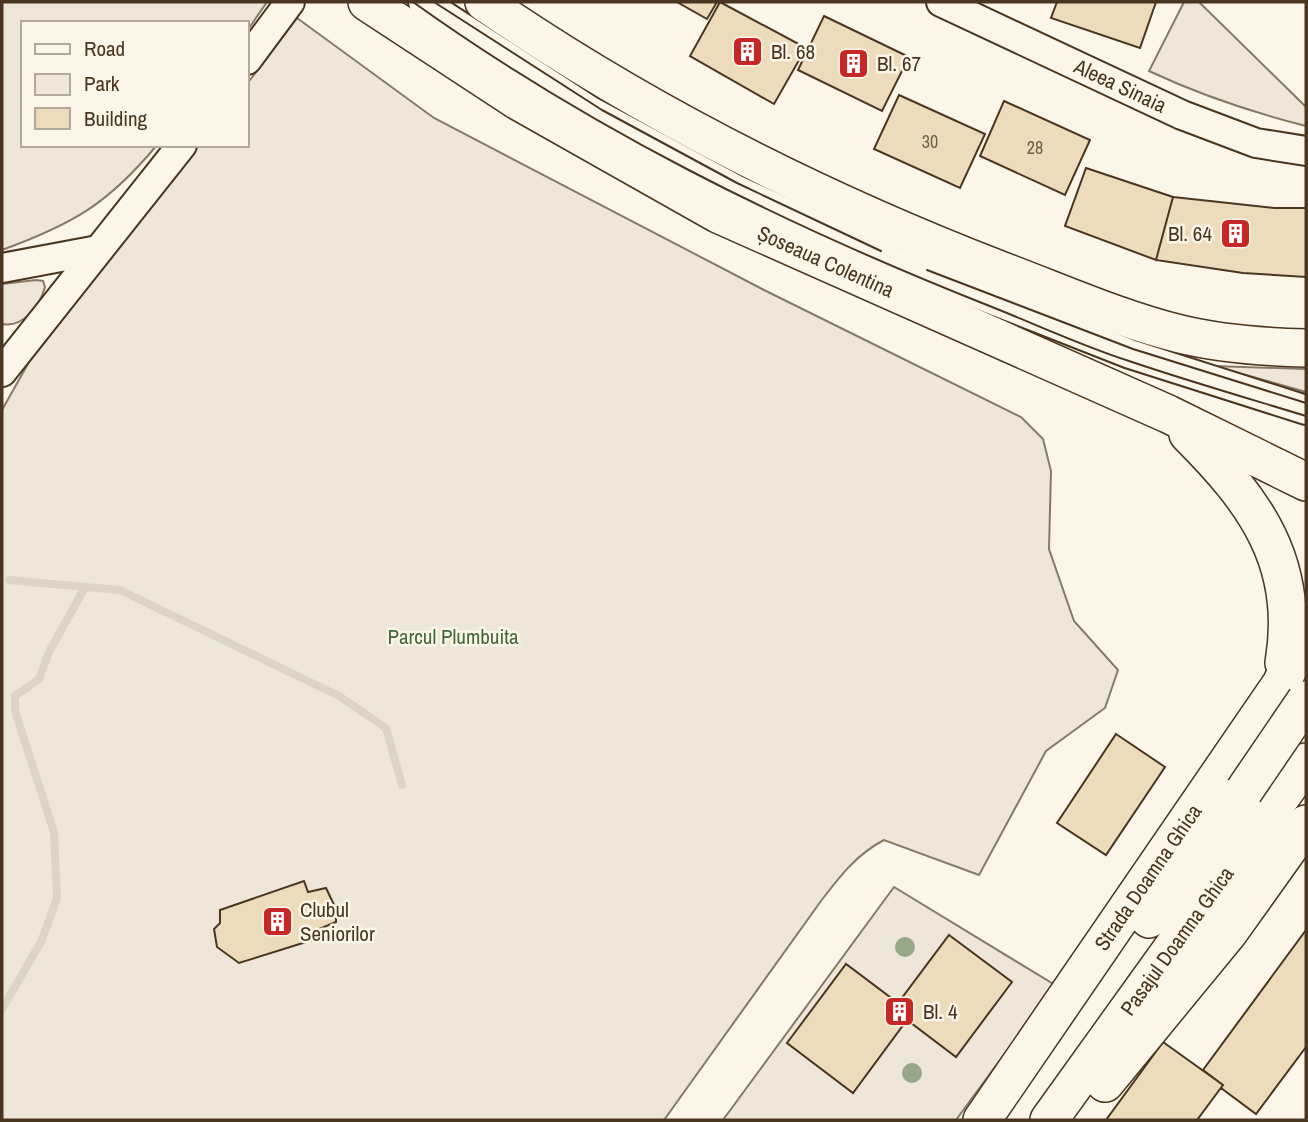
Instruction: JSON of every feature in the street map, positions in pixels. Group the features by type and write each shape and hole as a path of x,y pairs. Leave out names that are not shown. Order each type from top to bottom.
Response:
{"main road":[{"name":"Șoseaua Colentina","path":"367,2 518,101 718,214 1168,414 1306,482"},
{"path":"484,2 622,88 745,158 940,247 1179,334 1241,344 1306,348"},
{"path":"1168,414 1226,472 1250,503 1280,562 1293,692"},
{"name":"Strada Doamna Ghica","path":"982,1120 1257,719 1293,692 1306,632"},
{"name":"Pasajul Doamna Ghica","path":"1049,1120 1257,802 1293,692"},
{"name":"Pasajul Doamna Ghica","path":"1003,1120 1257,802 1303,756"},
{"path":"1076,1120 1230,932 1306,824"}],"street":[{"path":"248,59 290,2"},
{"path":"423,2 589,110 737,190 893,261 1130,354 1306,410"},
{"name":"Aleea Sinaia","path":"941,2 1182,115 1256,143 1306,151"},
{"path":"5,361 180,147"},
{"path":"2,268 98,250"},
{"path":"1257,719 1303,756"}],"green space":[{"path":"2,2 267,2 248,30 248,21 21,21 21,147 155,147 122,183 88,210 49,231 2,250"},
{"path":"1184,2 1199,2 1306,107 1306,126 1226,102 1149,71"},
{"name":"Parcul Plumbuita","path":"297,18 434,118 764,290 1021,417 1043,439 1051,471 1049,549 1074,621 1118,670 1105,708 1046,751 979,875 884,840 857,859 821,901 664,1120 2,1120 2,410 29,362 197,147 248,147 248,83"},
{"path":"43,281 45,287 35,308 17,323 2,324 2,284"},
{"path":"1214,366 1306,369 1306,392"},
{"path":"894,887 1055,985 956,1120 723,1120"}],"building":[{"path":"677,2 717,2 707,19"},
{"name":"Bl. 68","path":"720,2 806,48 774,104 690,56"},
{"path":"1057,2 1156,2 1140,48 1051,18"},
{"name":"Bl. 67","path":"824,16 909,57 882,111 798,70"},
{"path":"899,95 985,134 960,188 874,149"},
{"path":"1004,101 1090,140 1065,195 980,156"},
{"name":"Bl. 64","path":"1086,168 1173,197 1156,260 1065,226"},
{"name":"Bl. 64","path":"1173,197 1274,208 1306,208 1306,277 1243,273 1156,260"},
{"path":"1116,734 1165,767 1106,855 1057,823"},
{"name":"Clubul Seniorilor","path":"304,881 308,892 326,888 336,909 336,922 319,929 322,937 239,963 217,947 214,929 220,923 220,910"},
{"path":"1306,930 1306,1047 1256,1114 1221,1088 1223,1085 1203,1070"},
{"name":"Bl. 4","path":"949,935 1012,982 956,1057 907,1020 853,1093 787,1043 846,964 898,1003"},
{"path":"1163,1042 1223,1085 1197,1120 1106,1120"}],"waterway":[{"path":"9,580 85,587"},
{"path":"2,1009 41,942 57,898 54,832 15,711 15,696 39,679 49,652 85,587 120,590 339,696 386,728 402,785"}],"tram line":[{"path":"413,2 480,48 617,132 688,170 833,240 1092,348 1173,376 1306,416"},
{"path":"434,2 602,110 737,183 881,251"},
{"path":"927,270 1133,349 1306,403"}],"place":[{"name":"Bl. 68","path":"748,52"},
{"name":"Bl. 67","path":"854,64"},
{"name":"Bl. 64","path":"1235,234"},
{"name":"Clubul Seniorilor","path":"277,922"},
{"name":"Bl. 4","path":"900,1012"}]}
